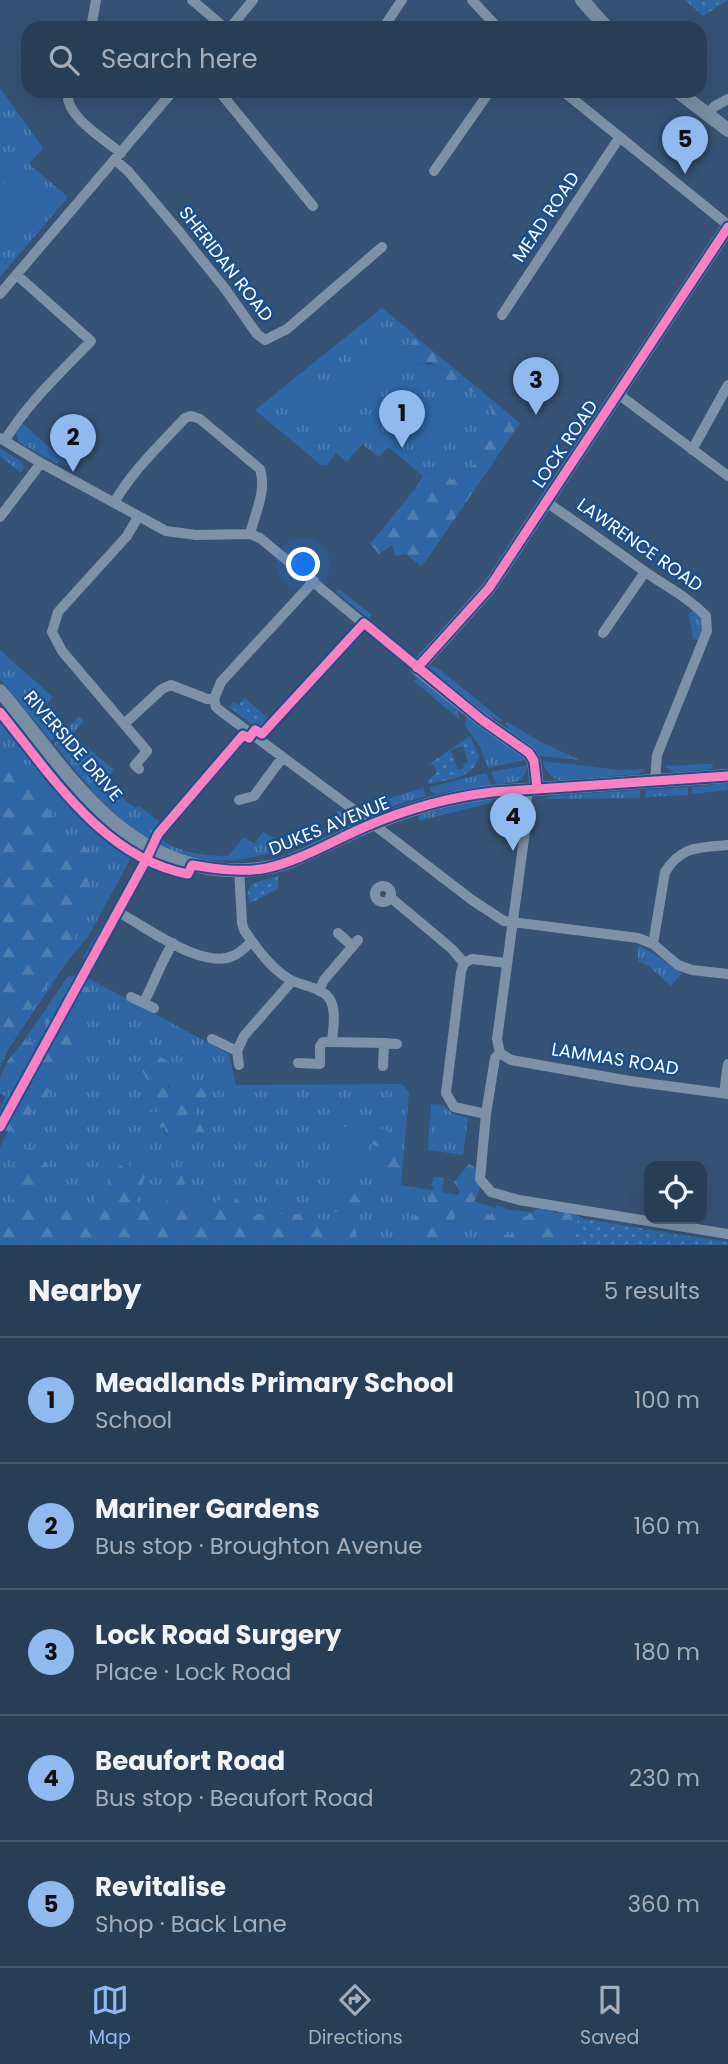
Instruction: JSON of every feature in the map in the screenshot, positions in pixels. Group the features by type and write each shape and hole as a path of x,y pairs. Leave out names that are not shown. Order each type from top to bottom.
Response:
{"street":[{"path":"92,21 96,0"},
{"path":"192,0 217,21"},
{"path":"236,21 253,0"},
{"path":"388,21 401,0"},
{"path":"472,0 492,21"},
{"path":"582,0 601,21"},
{"path":"67,98 70,109 118,157"},
{"path":"0,294 167,98"},
{"path":"225,98 313,206"},
{"path":"434,171 485,98"},
{"path":"571,98 728,226"},
{"path":"687,98 728,130"},
{"path":"708,113 728,99"},
{"name":"MEAD ROAD","path":"502,315 619,138"},
{"name":"SHERIDAN ROAD","path":"118,157 226,290 257,334 265,340 287,329 382,247"},
{"name":"LOCK ROAD","path":"417,668 489,588 728,226"},
{"path":"17,275 91,341 2,439 166,531 178,534 250,534 260,538 482,720 529,753 534,761 497,1039 500,1053 495,1058 486,1114 480,1179 491,1192 519,1200 728,1234"},
{"path":"692,450 728,385"},
{"path":"618,394 728,476"},
{"path":"114,503 121,490 152,453 185,418 191,416 200,419 260,469 262,491 250,534"},
{"path":"0,517 41,463"},
{"name":"LAWRENCE ROAD","path":"546,502 599,537 706,616 708,624 697,657 657,755 655,781"},
{"path":"138,517 127,536 58,612 52,632 62,651 147,751 135,765 139,769"},
{"path":"603,633 645,572"},
{"path":"314,581 221,681 214,699 222,712 358,813 369,825 504,921 638,938 653,944 685,967 728,974"},
{"path":"124,724 162,689 171,685 207,699 214,699"},
{"name":"RIVERSIDE DRIVE","path":"0,691 46,750 96,807 142,845 151,849"},
{"path":"239,800 254,796 282,758"},
{"name":"DUKES AVENUE","path":"151,849 192,865 224,870 265,869 287,863 369,825 456,797 532,789 728,776"},
{"path":"653,944 665,872 671,862 679,854 693,848 728,845"},
{"path":"239,869 242,923 252,941 281,974 329,997 333,1007 332,1042"},
{"path":"390,897 452,949 464,963 446,1093 454,1107 486,1114"},
{"path":"125,916 199,956 234,956 252,941"},
{"path":"319,991 324,980 355,943 338,933"},
{"path":"144,1002 163,958 173,943"},
{"path":"464,963 471,959 506,963"},
{"path":"239,1065 237,1051 244,1036 292,981"},
{"path":"131,997 154,1008"},
{"path":"212,1039 237,1051"},
{"path":"298,1063 320,1064 320,1046 323,1042 397,1044"},
{"path":"383,1066 384,1044"},
{"name":"LAMMAS ROAD","path":"500,1053 511,1060 630,1081 726,1094"},
{"path":"726,1094 728,1064"}],"green space":[{"path":"685,0 728,0 703,16"},
{"path":"0,88 43,148 29,164 68,197 0,277"},
{"path":"10,176 41,205 3,246 0,243 0,188"},
{"path":"382,308 416,336 410,346 417,364 430,364 447,372 457,389 473,392 492,410 489,440 475,464 451,480 426,472 423,476 388,447 379,457 362,444 347,462 336,453 327,465 321,465 255,410"},
{"path":"372,337 400,361 357,412 329,389"},
{"path":"416,337 520,423 421,566 406,554 396,556 392,546 379,554 370,544 415,489 425,472 451,480 475,464 489,440 492,410 473,392 457,389 455,381 444,385 440,378 445,370 430,362 417,364 411,361 410,346"},
{"path":"305,380 347,416 329,437 287,401"},
{"path":"447,396 469,413 437,455 415,439"},
{"path":"22,423 68,464 67,466 60,462 58,464 18,442 16,433"},
{"path":"0,448 22,462 24,468 21,473 0,456"},
{"path":"339,589 372,615 369,619 336,592"},
{"path":"694,610 702,624 699,640 693,639 689,614"},
{"path":"0,650 53,697 39,713 59,731 51,741 0,679"},
{"path":"429,665 439,669 502,720 501,722 492,717 489,719 430,671"},
{"path":"417,677 458,710 459,719 414,681"},
{"path":"245,698 271,721 261,731 229,707 234,702 238,705"},
{"path":"79,716 84,720 72,735 114,770 104,783 135,808 139,806 163,824 149,839 109,808 54,744"},
{"path":"466,716 526,760 488,768 480,747 466,727"},
{"path":"0,721 75,813 131,858 89,935 67,962 9,1048 0,1067"},
{"path":"507,722 580,760 540,756 532,747 506,730"},
{"path":"470,736 479,756 476,764 466,774 429,784 428,781 437,772 433,764 425,767","holes":["463,746 468,762 463,764 464,768 458,770 451,750"]},
{"path":"543,761 620,770 646,769 638,774 559,780 548,773"},
{"path":"713,764 712,769 674,772 664,766"},
{"path":"19,765 52,814 48,833 82,842 95,863 70,955 0,1057 0,772"},
{"path":"527,765 524,776 513,783 496,784 491,772"},
{"path":"486,773 491,785 435,794 431,792 430,787"},
{"path":"727,783 728,790 692,794 692,787"},
{"path":"688,787 688,795 645,797 647,790"},
{"path":"423,788 426,796 374,812 369,811 368,808 393,797"},
{"path":"640,790 640,798 544,799 551,796"},
{"path":"492,799 491,803 419,821 419,815"},
{"path":"338,810 346,816 346,823 328,831 325,828"},
{"path":"321,829 325,832 282,849 220,861 177,853 155,843 159,838 174,847 192,852 228,856 244,837 254,844 263,832 279,840 292,841"},
{"path":"278,876 278,889 249,903 248,891 252,883"},
{"path":"123,892 126,893 86,968 83,957"},
{"path":"638,946 682,973 671,986 649,966 638,961"},
{"path":"76,975 88,989 89,1005 76,1013 83,1036 79,1056 67,1062 56,1049 59,1034 50,1029 41,1016 67,977"},
{"path":"86,977 229,1054 236,1085 402,1084 409,1093 401,1185 453,1194 495,1208 578,1218 573,1245 10,1245 0,1235 0,1147","holes":["173,1065 168,1092 177,1090 195,1109 193,1119 166,1138 159,1105","381,1148 402,1162 399,1178 379,1176"]},
{"path":"41,1016 50,1029 42,1045 24,1040"},
{"path":"24,1040 48,1047 58,1057 58,1070 51,1089 19,1130 4,1131 2,1119 14,1089 4,1079 7,1062"},
{"path":"145,1055 165,1060 175,1070 178,1076 168,1085 168,1092 177,1090 188,1080 203,1084 207,1099 195,1109 193,1119 199,1122 205,1133 194,1137 167,1138 164,1127 150,1130 143,1120 152,1111 159,1113 159,1105 138,1062"},
{"path":"7,1062 4,1079 14,1089 0,1122 0,1109 6,1096 0,1094 0,1078"},
{"path":"431,1104 443,1105 453,1114 468,1118 463,1155 428,1150"},
{"path":"337,1127 367,1127 367,1174 338,1174"},
{"path":"383,1129 393,1132 400,1143 396,1155 402,1162 399,1187 394,1192 386,1188 379,1176 381,1148 372,1144 371,1131"},
{"path":"36,1147 47,1164 36,1182 33,1204 45,1210 93,1204 97,1192 111,1182 109,1172 119,1164 126,1169 131,1167 130,1159 140,1155 146,1174 136,1203 151,1206 163,1203 171,1197 163,1186 171,1177 182,1176 187,1189 185,1201 193,1206 211,1211 224,1194 234,1194 247,1214 307,1214 323,1220 332,1232 346,1218 354,1222 358,1245 0,1245 0,1217 9,1216 12,1205 13,1170 23,1150"},
{"path":"469,1164 475,1167 481,1185 469,1208 476,1214 485,1212 491,1216 497,1205 505,1208 507,1221 502,1224 499,1232 510,1236 519,1217 527,1216 543,1205 555,1213 568,1210 591,1223 595,1245 474,1245 479,1240 481,1227 458,1211 449,1229 453,1242 451,1245 382,1245 390,1238 401,1237 417,1212 423,1217 431,1216 427,1207 429,1194 434,1188 431,1185 434,1177 444,1177 444,1205 451,1201 460,1192 454,1182"},
{"path":"354,1193 360,1201 358,1212 335,1212 329,1203 336,1196"},
{"path":"578,1218 728,1242 728,1245 573,1245"}],"cycle path":[{"path":"417,668 489,588 728,227"},
{"path":"0,1127 158,834 243,735 249,738 255,730 262,734 364,623 482,720 529,753 534,761 537,788"},
{"path":"0,712 59,787 105,832 130,851 158,865 188,874 192,865 239,870 267,868 305,855 382,820 429,804 461,797 493,792 728,776"}],"place":[{"name":"Revitalise","path":"685,174"},
{"name":"Lock Road Surgery","path":"536,415"},
{"name":"Meadlands Primary School","path":"402,448"},
{"name":"Mariner Gardens","path":"73,472"},
{"name":"Beaufort Road","path":"513,851"}]}
